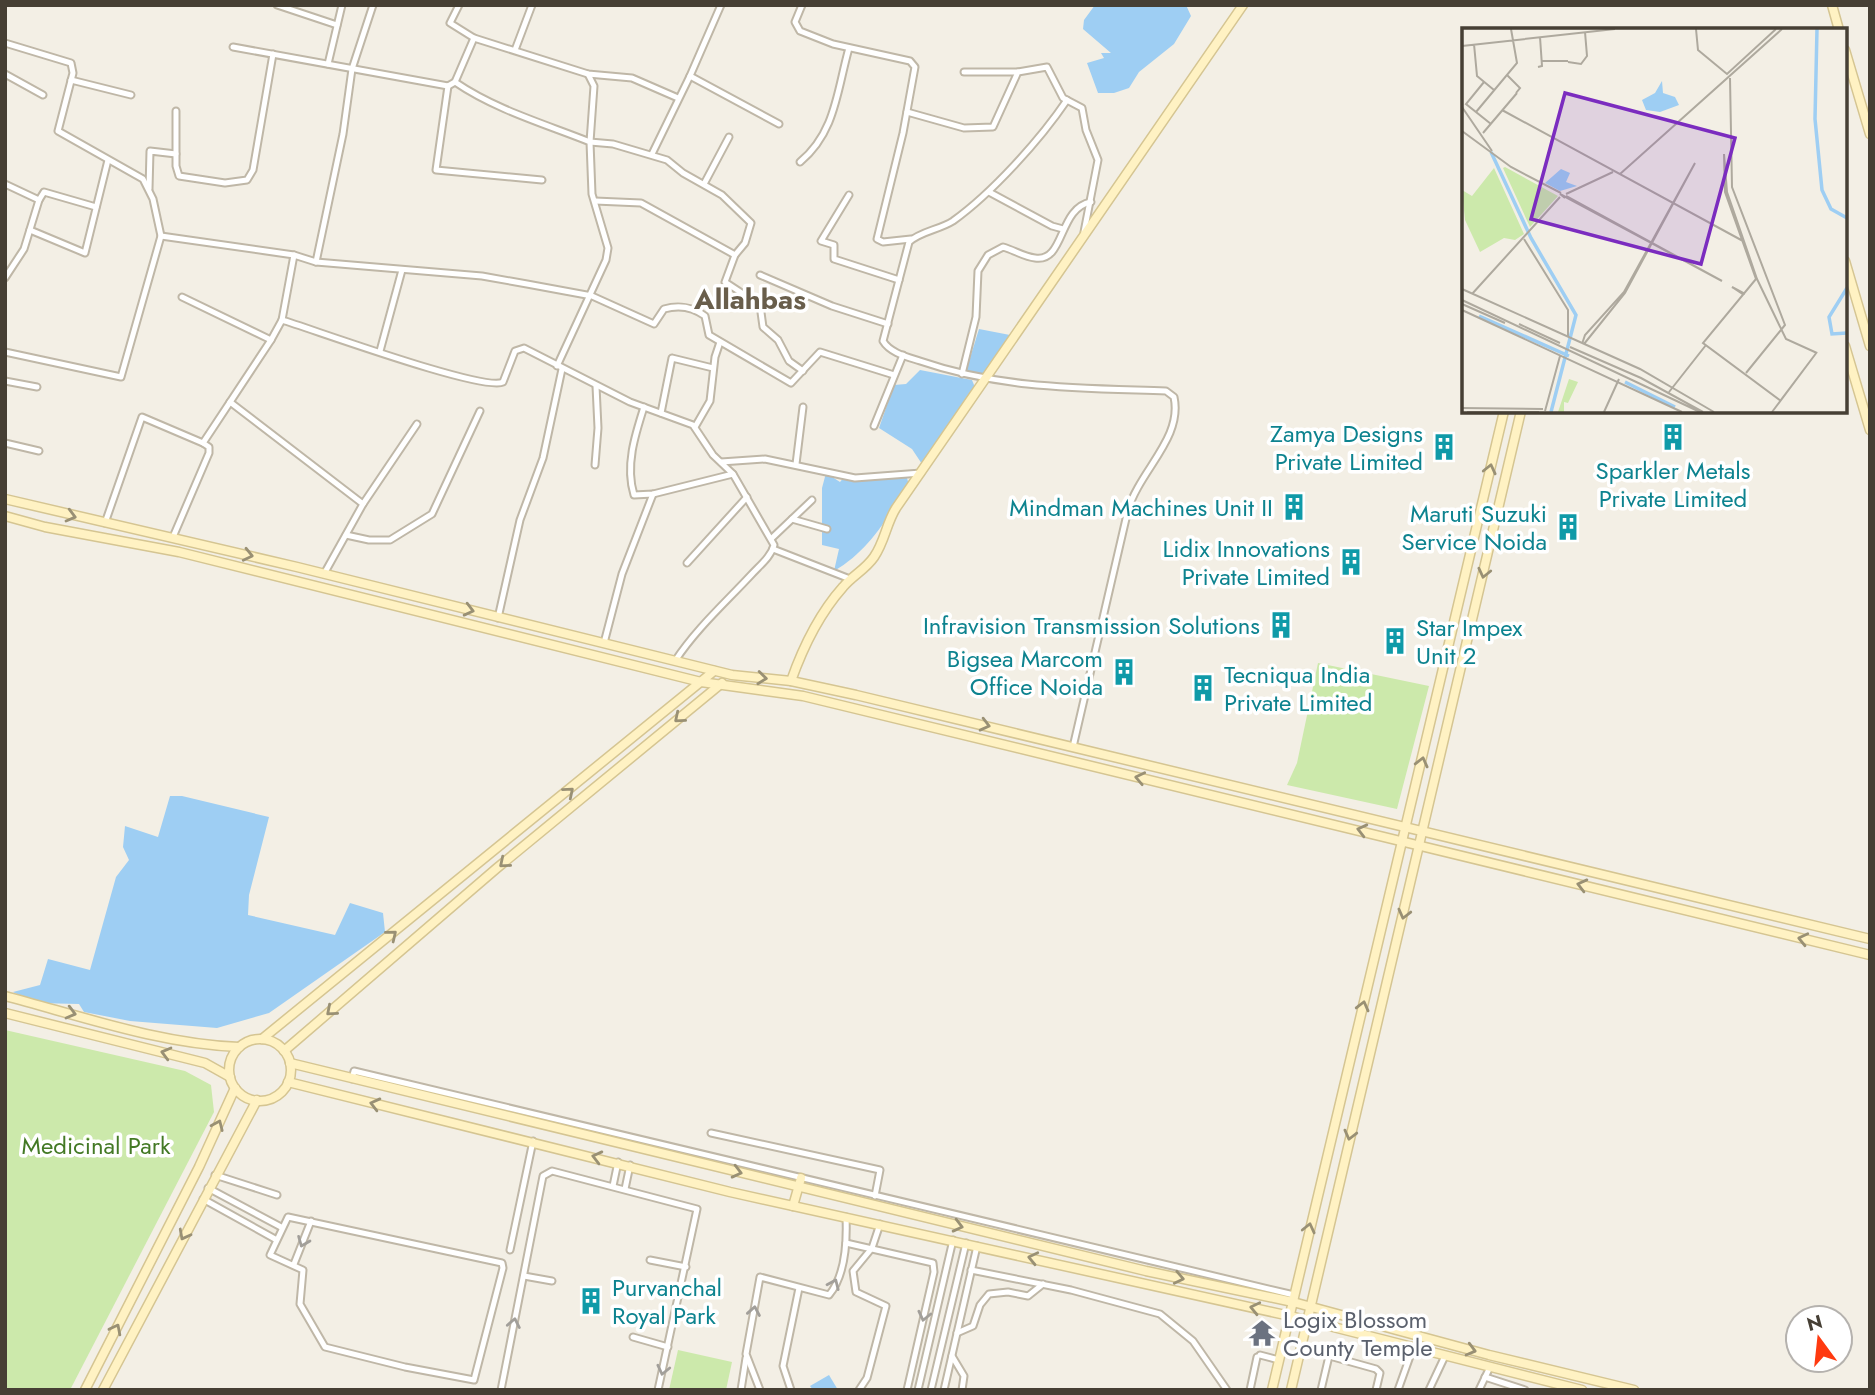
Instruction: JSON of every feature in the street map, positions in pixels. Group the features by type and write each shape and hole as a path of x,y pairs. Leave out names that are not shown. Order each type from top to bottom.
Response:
{"street":[{"path":"277,5 337,25"},
{"path":"328,64 342,5"},
{"path":"316,262 343,134 352,69 373,5"},
{"path":"459,5 450,23 474,38 588,74 632,78 678,98"},
{"path":"515,50 532,5"},
{"path":"652,154 721,5"},
{"path":"802,5 795,22 798,29 849,48 913,64 915,71 907,112 877,239 883,242 911,239 947,225 989,192 1050,124 1067,100"},
{"path":"791,681 815,627 850,579 862,572 876,554 886,538 892,515 1243,5"},
{"path":"1832,5 1838,28"},
{"path":"233,47 449,86 455,82 474,38"},
{"path":"5,43 71,62 74,67 58,131 143,179 149,190 161,236 121,377 5,352"},
{"path":"800,162 820,142 829,127 849,48"},
{"path":"176,111 179,176 225,184 247,180 253,170 274,54"},
{"path":"1847,57 1870,134"},
{"path":"964,72 1018,72 1045,66 1061,96 1083,111 1086,130 1098,160 1081,240"},
{"path":"907,112 964,128 993,127 1018,72"},
{"path":"5,74 43,95"},
{"path":"498,618 520,520 543,458 560,368 592,296 608,248 594,201 590,142 594,86 588,74"},
{"path":"690,76 779,124"},
{"path":"71,80 131,95"},
{"path":"455,82 473,94 520,115 590,142 613,144 652,154 672,163 683,173 725,197 751,223 745,243 736,255 725,282 760,305 762,327 778,340 789,361 803,371"},
{"path":"449,86 436,170 542,180"},
{"path":"704,184 729,136"},
{"path":"149,190 150,151 176,154"},
{"path":"30,230 85,253 108,160"},
{"path":"5,184 38,200"},
{"path":"5,278 24,249 38,200 44,192 96,206"},
{"path":"989,192 1052,226 1063,229"},
{"path":"849,195 821,241 834,246 834,259 900,280"},
{"path":"594,201 641,203 736,255"},
{"path":"962,374 976,317 977,274 988,255 1003,247 1043,258 1059,244 1063,229 1079,207 1091,202"},
{"path":"161,236 294,255 316,262 482,276 592,296 654,324 664,309 675,307 696,310 705,316 707,334 789,382 793,383 820,352 894,375"},
{"path":"911,239 884,344 904,355 986,380 1048,388 1166,391 1171,393 1175,403 1170,438 1141,477 1128,510 1073,747"},
{"path":"203,443 282,320 294,255"},
{"path":"1847,268 1870,346"},
{"path":"380,351 402,270"},
{"path":"760,275 841,309 888,324"},
{"path":"182,297 271,340"},
{"path":"282,320 486,385 503,382 518,349 524,348 596,386 695,427 733,474 772,538 773,549 689,639 675,661"},
{"path":"695,427 710,401 713,368 720,342"},
{"path":"1847,353 1870,430"},
{"path":"874,426 904,355"},
{"path":"662,413 672,358 713,368"},
{"path":"5,381 37,387"},
{"path":"595,464 596,386"},
{"path":"230,402 363,504"},
{"path":"644,407 633,443 634,495 653,494 733,474"},
{"path":"796,464 803,407"},
{"path":"346,535 369,540 390,540 432,514 480,411"},
{"path":"1272,1390 1504,413"},
{"path":"1291,1390 1521,413"},
{"path":"105,524 142,417 209,447 178,538 179,552"},
{"path":"324,573 363,504 417,424"},
{"path":"5,443 40,451"},
{"path":"721,462 759,458 855,478 921,472"},
{"path":"604,643 622,574 653,494"},
{"path":"687,563 747,497"},
{"path":"5,499 324,573 714,671 791,681 1870,939"},
{"path":"772,538 812,500"},
{"path":"5,516 45,527 179,552 701,682 803,696 1870,955"},
{"path":"792,519 827,529"},
{"path":"773,549 850,579"},
{"path":"262,1039 714,671"},
{"path":"284,1051 497,868 732,675"},
{"path":"5,996 199,1043 239,1047"},
{"path":"5,1013 205,1063 230,1077"},
{"path":"262,1039 275,1043 284,1051 290,1063 288,1082 275,1096 257,1100 244,1097 235,1088 230,1077 229,1064 239,1047 262,1039"},
{"path":"290,1063 799,1183 1146,1271 1294,1299"},
{"path":"288,1082 793,1206 1290,1316 1583,1390"},
{"path":"85,1390 199,1167 235,1088"},
{"path":"103,1390 257,1100"},
{"path":"711,1133 880,1170 875,1196"},
{"path":"510,1250 533,1141"},
{"path":"613,1186 618,1162"},
{"path":"625,1189 630,1165"},
{"path":"501,1390 546,1173 552,1171 697,1209 659,1390"},
{"path":"215,1175 277,1195"},
{"path":"799,1183 875,1196 1294,1299 1311,1307 1489,1355 1634,1390"},
{"path":"793,1206 799,1183"},
{"path":"208,1188 281,1227"},
{"path":"203,1199 275,1239"},
{"path":"288,1217 311,1221 504,1265 474,1380 405,1367 325,1347 302,1308 303,1270 294,1264 271,1258 269,1252 288,1217"},
{"path":"741,1390 760,1278 830,1295 836,1287 846,1243 846,1217"},
{"path":"294,1264 311,1221"},
{"path":"859,1390 867,1377 886,1310 884,1303 855,1289 853,1271 872,1248 880,1224"},
{"path":"918,1390 953,1240"},
{"path":"846,1243 928,1260 934,1267 907,1390"},
{"path":"931,1390 966,1243"},
{"path":"944,1390 977,1246"},
{"path":"650,1260 686,1267"},
{"path":"971,1270 1043,1284 1160,1314 1193,1340 1227,1390"},
{"path":"524,1276 552,1281"},
{"path":"957,1333 973,1326 979,1305 989,1294 1008,1292 1028,1296 1043,1284"},
{"path":"791,1390 783,1366 799,1288"},
{"path":"633,1337 668,1347"},
{"path":"1301,1348 1376,1369 1380,1373 1376,1390"},
{"path":"1398,1390 1413,1348"},
{"path":"746,1354 760,1390"},
{"path":"952,1356 964,1376 962,1390"},
{"path":"1250,1390 1258,1356 1279,1360"},
{"path":"1321,1390 1329,1356"},
{"path":"1429,1390 1445,1356"},
{"path":"1479,1390 1490,1367"},
{"path":"1485,1377 1525,1390"}],"green space":[{"path":"1318,663 1429,686 1397,809 1287,785 1297,763"},
{"name":"Medicinal Park","path":"5,1030 185,1071 211,1085 214,1112 70,1390 5,1390"},
{"path":"678,1350 732,1362 726,1390 669,1390"}],"water":[{"path":"1095,5 1186,5 1191,16 1174,44 1139,72 1129,88 1114,93 1098,93 1087,63 1104,58 1101,53 1111,53 1083,29 1084,20"},
{"path":"979,329 1010,335 984,377 966,371"},
{"path":"920,370 972,380 976,390 922,464 912,449 879,428 894,385 906,384"},
{"path":"826,473 840,482 846,475 907,478 909,485 867,544 834,571 839,549 822,545 822,488"},
{"path":"170,796 182,796 269,817 249,895 248,915 335,935 350,903 383,913 385,932 269,1013 217,1028 130,1021 84,1012 79,1004 35,1003 13,992 40,985 48,959 90,970 116,877 129,860 123,847 125,826 158,837"},
{"path":"829,1375 838,1390 813,1390 810,1386"}],"place":[{"name":"Sparkler Metals Private Limited","path":"1673,437"},
{"name":"Zamya Designs Private Limited","path":"1444,447"},
{"name":"Mindman Machines Unit II","path":"1294,507"},
{"name":"Maruti Suzuki Service Noida","path":"1568,527"},
{"name":"Lidix Innovations Private Limited","path":"1351,562"},
{"name":"Infravision Transmission Solutions","path":"1281,625"},
{"name":"Star Impex Unit 2","path":"1395,641"},
{"name":"Bigsea Marcom Office Noida","path":"1124,672"},
{"name":"Tecniqua India Private Limited","path":"1203,688"},
{"name":"Purvanchal Royal Park","path":"591,1301"},
{"name":"Logix Blossom County Temple","path":"1262,1333"}],"district":[{"name":"Allahbas","path":"750,299"}]}
